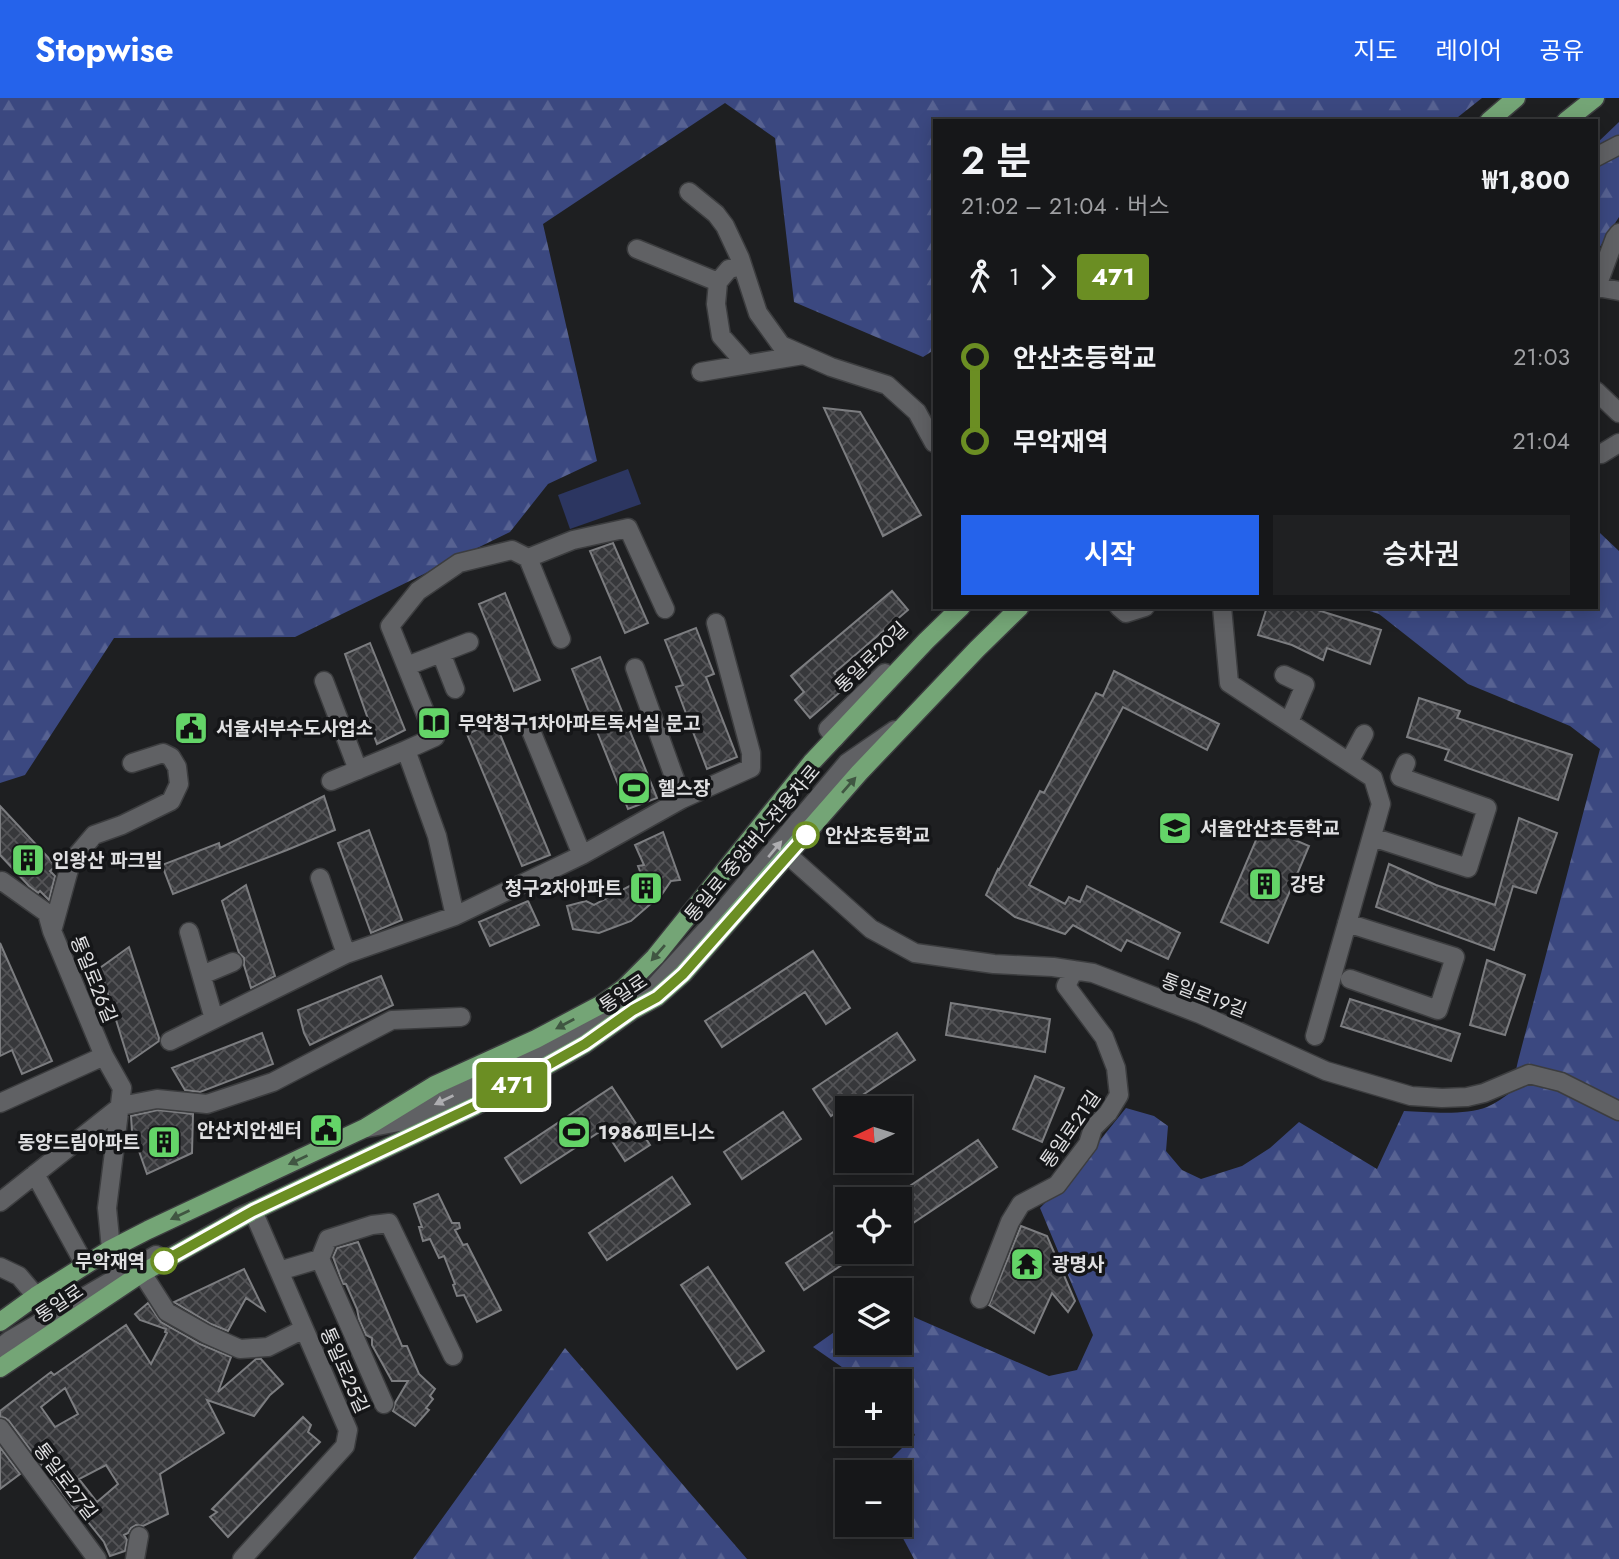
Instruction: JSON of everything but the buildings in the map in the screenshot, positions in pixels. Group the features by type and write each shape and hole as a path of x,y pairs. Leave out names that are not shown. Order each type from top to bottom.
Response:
{"main road":[{"path":"1491,119 1516,98"},
{"path":"1569,119 1595,98"},
{"name":"통일로","path":"0,1322 111,1249 365,1128 435,1085 536,1039 602,1004 624,988 655,957 812,762 959,609"},
{"name":"통일로","path":"0,1368 142,1273 253,1211 475,1106 585,1044 633,1010 657,997 683,974 859,773 1018,609"},
{"path":"624,988 633,1010"},
{"path":"242,1186 253,1211"}],"street":[{"path":"1598,156 1619,145"},
{"path":"689,192 716,214 725,226 758,313 782,345 831,367 887,385 917,412 933,441"},
{"path":"1598,283 1619,233"},
{"path":"638,249 718,282"},
{"path":"742,266 729,269 718,282 716,304 720,336 746,364"},
{"path":"1598,288 1619,291"},
{"path":"701,372 803,355"},
{"path":"1598,393 1619,413"},
{"path":"1601,454 1619,443"},
{"path":"528,558 573,540 628,528 665,609"},
{"path":"331,781 435,737 390,626 418,591 458,563 512,551 528,558 561,639"},
{"name":"통일로20길","path":"835,738 828,729 950,609"},
{"path":"1121,609 1126,613 1139,609"},
{"path":"1222,609 1229,683 1373,778 1381,804 1315,1036"},
{"path":"170,1041 346,954 455,916 582,855 682,799 751,768 751,753 716,623"},
{"path":"407,666 469,642"},
{"path":"441,653 454,688"},
{"path":"635,668 682,799"},
{"path":"1284,674 1305,685 1289,722"},
{"path":"324,681 358,770"},
{"name":"통일로 중앙버스전용차로","path":"633,1010 716,919 847,763 915,716"},
{"path":"528,726 582,855"},
{"path":"1349,762 1364,734"},
{"path":"406,750 437,836 455,916"},
{"name":"통일로26길","path":"111,1249 107,1208 122,1088 104,1056 52,931 71,862 94,835 122,825 171,801 179,784 177,766 171,757 163,753 132,764"},
{"path":"1372,837 1468,867 1487,808 1400,777 1406,763"},
{"name":"통일로19길","path":"789,856 871,929 915,953 994,964 1053,967 1093,973 1199,1014 1326,1070 1411,1096 1467,1097 1484,1093 1529,1074 1561,1082 1619,1111"},
{"path":"320,878 346,954"},
{"path":"0,882 47,913 52,931"},
{"path":"1347,923 1455,957 1438,1010 1350,979"},
{"path":"189,932 214,1019"},
{"path":"202,975 233,962"},
{"name":"통일로21길","path":"980,1299 1010,1222 1021,1204 1057,1185 1088,1144 1093,1128 1108,1113 1119,1095 1116,1068 1104,1037 1066,986 1074,970"},
{"path":"0,1202 121,1105 157,1099 206,1104 273,1082 391,1020 461,1017"},
{"path":"0,1103 104,1056"},
{"name":"통일로","path":"35,1174 85,1265"},
{"path":"0,1348 154,1256 253,1211"},
{"name":"통일로25길","path":"242,1559 345,1446 348,1430 253,1211"},
{"path":"384,1404 320,1259 328,1239 372,1225 389,1223 453,1356"},
{"path":"279,1271 320,1259"},
{"path":"0,1267 19,1276 31,1300 0,1330"},
{"path":"142,1273 167,1312 240,1349 268,1347 304,1329"},
{"name":"통일로27길","path":"0,1428 97,1559"},
{"path":"135,1559 139,1536"}],"green space":[{"path":"0,98 1482,98 1456,119 933,119 933,351 923,357 794,302 775,138 725,103 543,224 597,461 548,484 510,532 295,637 114,638 25,775 0,783"},
{"path":"1619,122 1619,217 1598,250 1598,142"},
{"path":"1598,532 1619,551 1619,1559 914,1559 902,1537 912,1537 912,1460 890,1460 904,1446 912,1446 912,1438 915,1435 912,1429 912,1369 845,1369 813,1347 835,1331 835,1355 912,1355 912,1316 1049,1376 1077,1370 1093,1335 1040,1208 1071,1176 1126,1108 1154,1116 1168,1126 1166,1151 1182,1170 1201,1179 1242,1166 1270,1148 1299,1122 1377,1169 1404,1111 1468,1112 1494,1104 1511,1092 1600,749 1570,726 1468,684 1379,614 1363,609 1598,609"},
{"path":"565,1348 747,1559 413,1559"}],"shaded area":[{"path":"628,469 641,504 570,529 558,495"}],"bus line":[{"name":"471","path":"164,1261 253,1211 475,1106 585,1044 633,1010 657,997 683,974 806,835"}],"place":[{"name":"무악청구1차아파트독서실 문고","path":"434,723"},
{"name":"서울서부수도사업소","path":"191,728"},
{"name":"헬스장","path":"634,788"},
{"name":"서울안산초등학교","path":"1175,828"},
{"name":"안산초등학교","path":"806,835"},
{"name":"인왕산 파크빌","path":"28,860"},
{"name":"강당","path":"1265,884"},
{"name":"청구2차아파트","path":"646,888"},
{"name":"안산치안센터","path":"326,1130"},
{"name":"1986피트니스","path":"574,1132"},
{"name":"동양드림아파트","path":"164,1142"},
{"name":"무악재역","path":"164,1261"},
{"name":"광명사","path":"1027,1264"}]}
